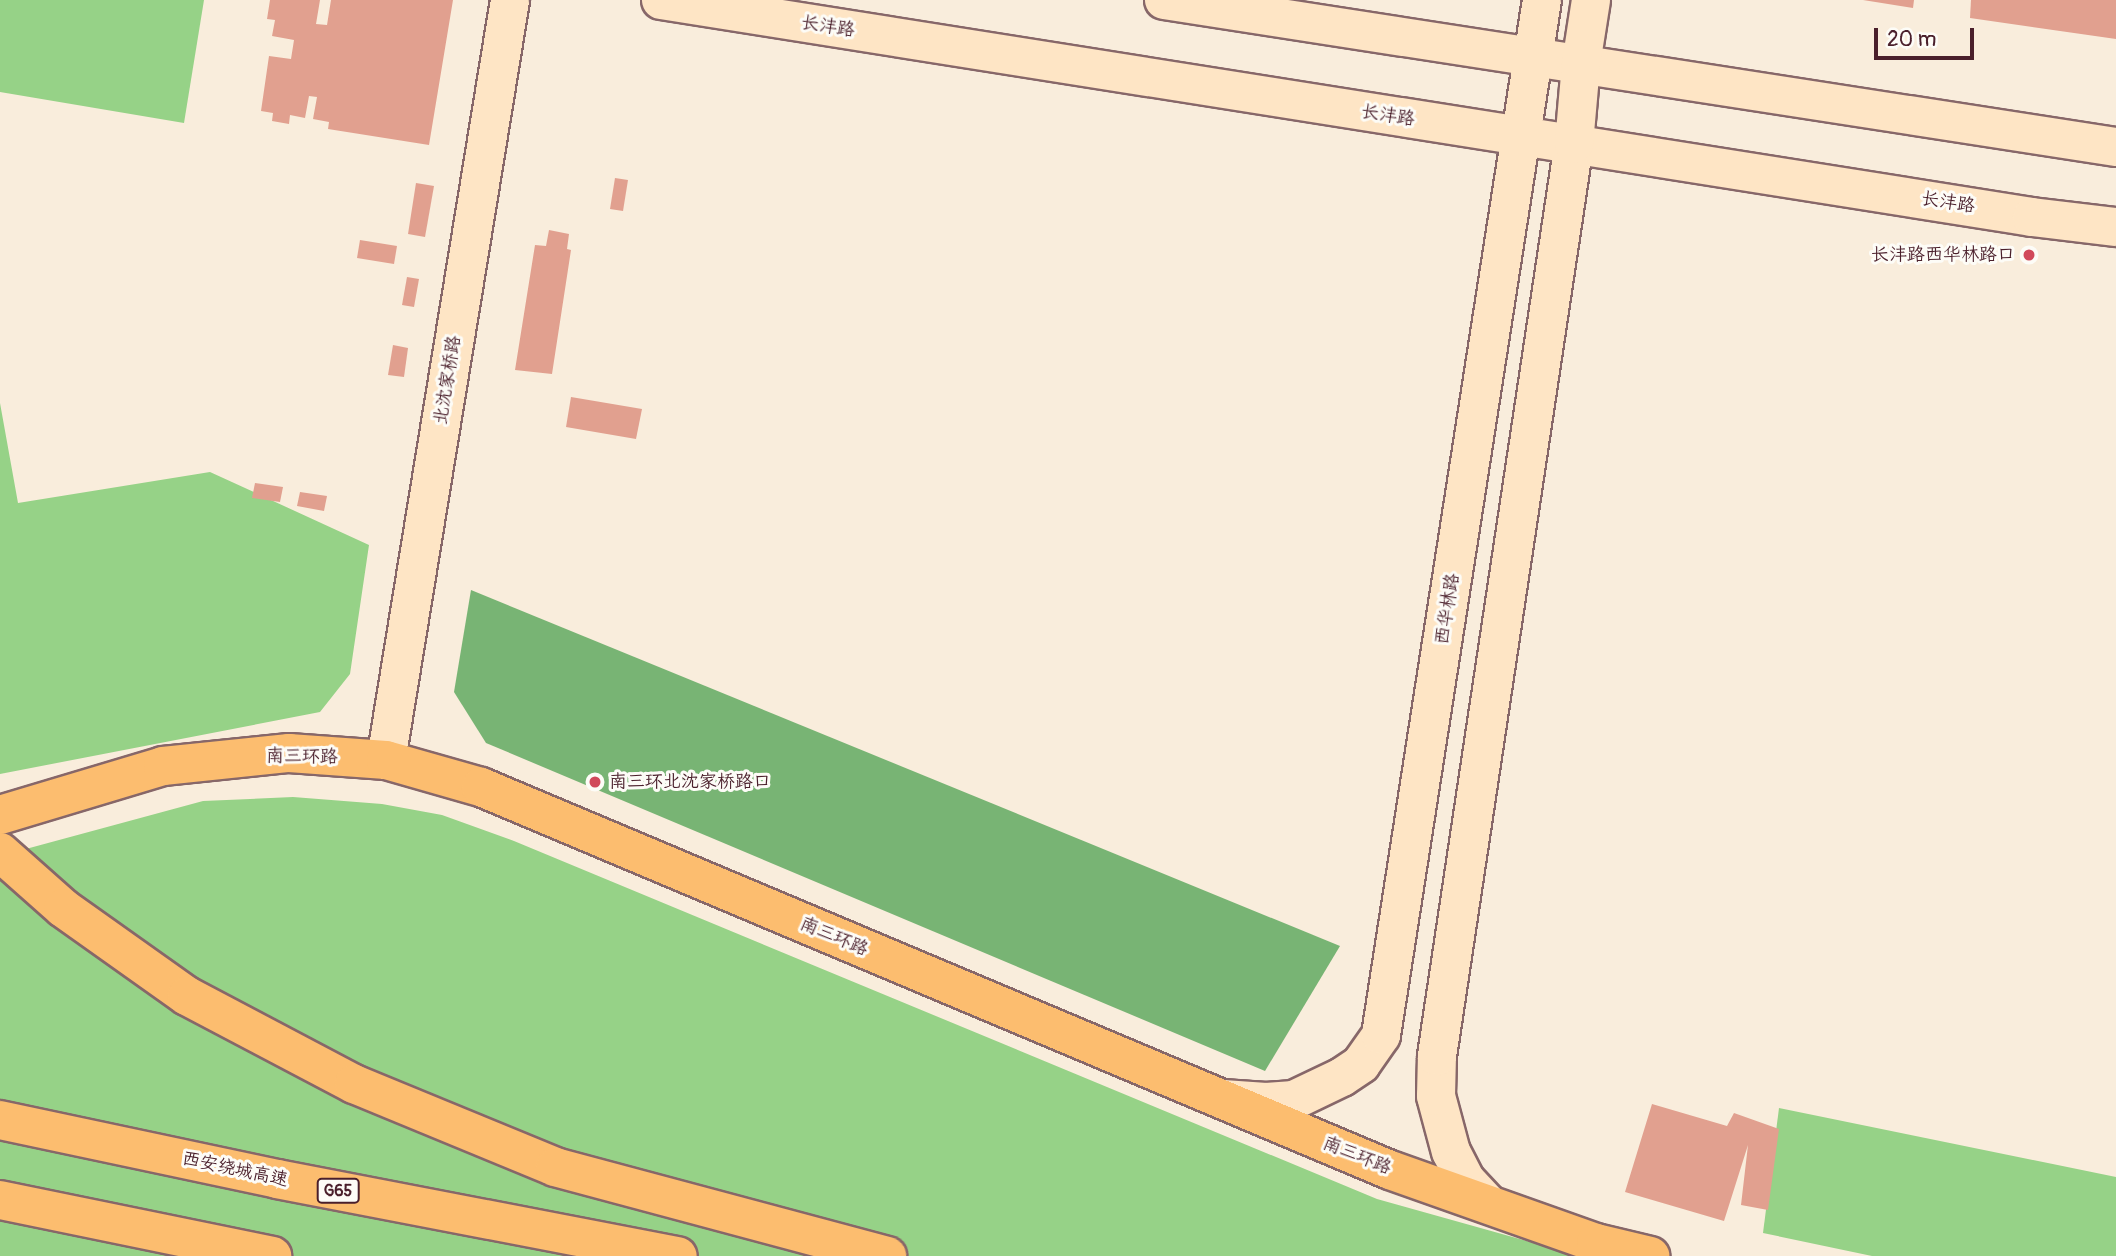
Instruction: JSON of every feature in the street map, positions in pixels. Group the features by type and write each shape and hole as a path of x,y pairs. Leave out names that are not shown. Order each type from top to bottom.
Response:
{"highway":[{"name":"南三环路","path":"0,816 163,766 289,753 387,760 481,787 1390,1170 1596,1243 1650,1256"},
{"path":"0,852 63,908 187,996 354,1084 555,1167 887,1256"},
{"name":"西安绕城高速","path":"0,1120 276,1179 678,1256"},
{"path":"0,1200 272,1256"}],"street":[{"name":"北沈家桥路","path":"387,760 510,0"},
{"name":"长沣路","path":"661,0 1521,137 2116,227"},
{"path":"1164,0 2116,148"},
{"name":"西华林路","path":"1221,1099 1266,1102 1294,1100 1342,1077 1361,1064 1381,1035 1542,0"},
{"path":"1488,1204 1465,1179 1451,1152 1436,1096 1437,1056 1574,144 1581,64 1591,0"}],"green space":[{"path":"0,0 204,0 184,123 0,92"},
{"path":"0,403 18,503 210,472 369,545 350,674 320,712 0,774"},
{"path":"471,590 1340,946 1265,1071 486,743 454,692"},
{"path":"293,797 382,804 442,815 514,841 1377,1199 1580,1256 0,1256 0,856 203,801"},
{"path":"1779,1108 2116,1177 2116,1256 1872,1256 1763,1233"}],"building":[{"path":"270,0 320,0 316,24 327,25 331,0 453,0 429,145 328,129 329,122 313,119 317,97 309,96 305,118 290,115 289,124 272,121 273,113 261,111 269,56 291,59 294,40 272,36 275,20 267,19"},
{"path":"1863,0 1914,0 1913,8"},
{"path":"1971,0 2116,0 2116,39 1970,18"},
{"path":"615,178 628,180 623,211 610,209"},
{"path":"416,183 434,186 425,237 408,234"},
{"path":"549,230 569,234 567,249 571,250 552,374 515,370 535,245 546,246"},
{"path":"360,240 397,246 394,264 357,258"},
{"path":"407,277 419,279 414,307 402,305"},
{"path":"393,345 408,348 404,377 388,375"},
{"path":"571,397 642,409 636,439 566,427"},
{"path":"255,483 283,487 280,502 252,498"},
{"path":"300,492 327,496 324,511 297,506"},
{"path":"1652,1104 1727,1126 1734,1113 1779,1129 1768,1210 1741,1205 1748,1145 1724,1221 1625,1192"}],"place":[{"name":"长沣路西华林路口","path":"2029,255"},
{"name":"南三环北沈家桥路口","path":"595,782"}]}
